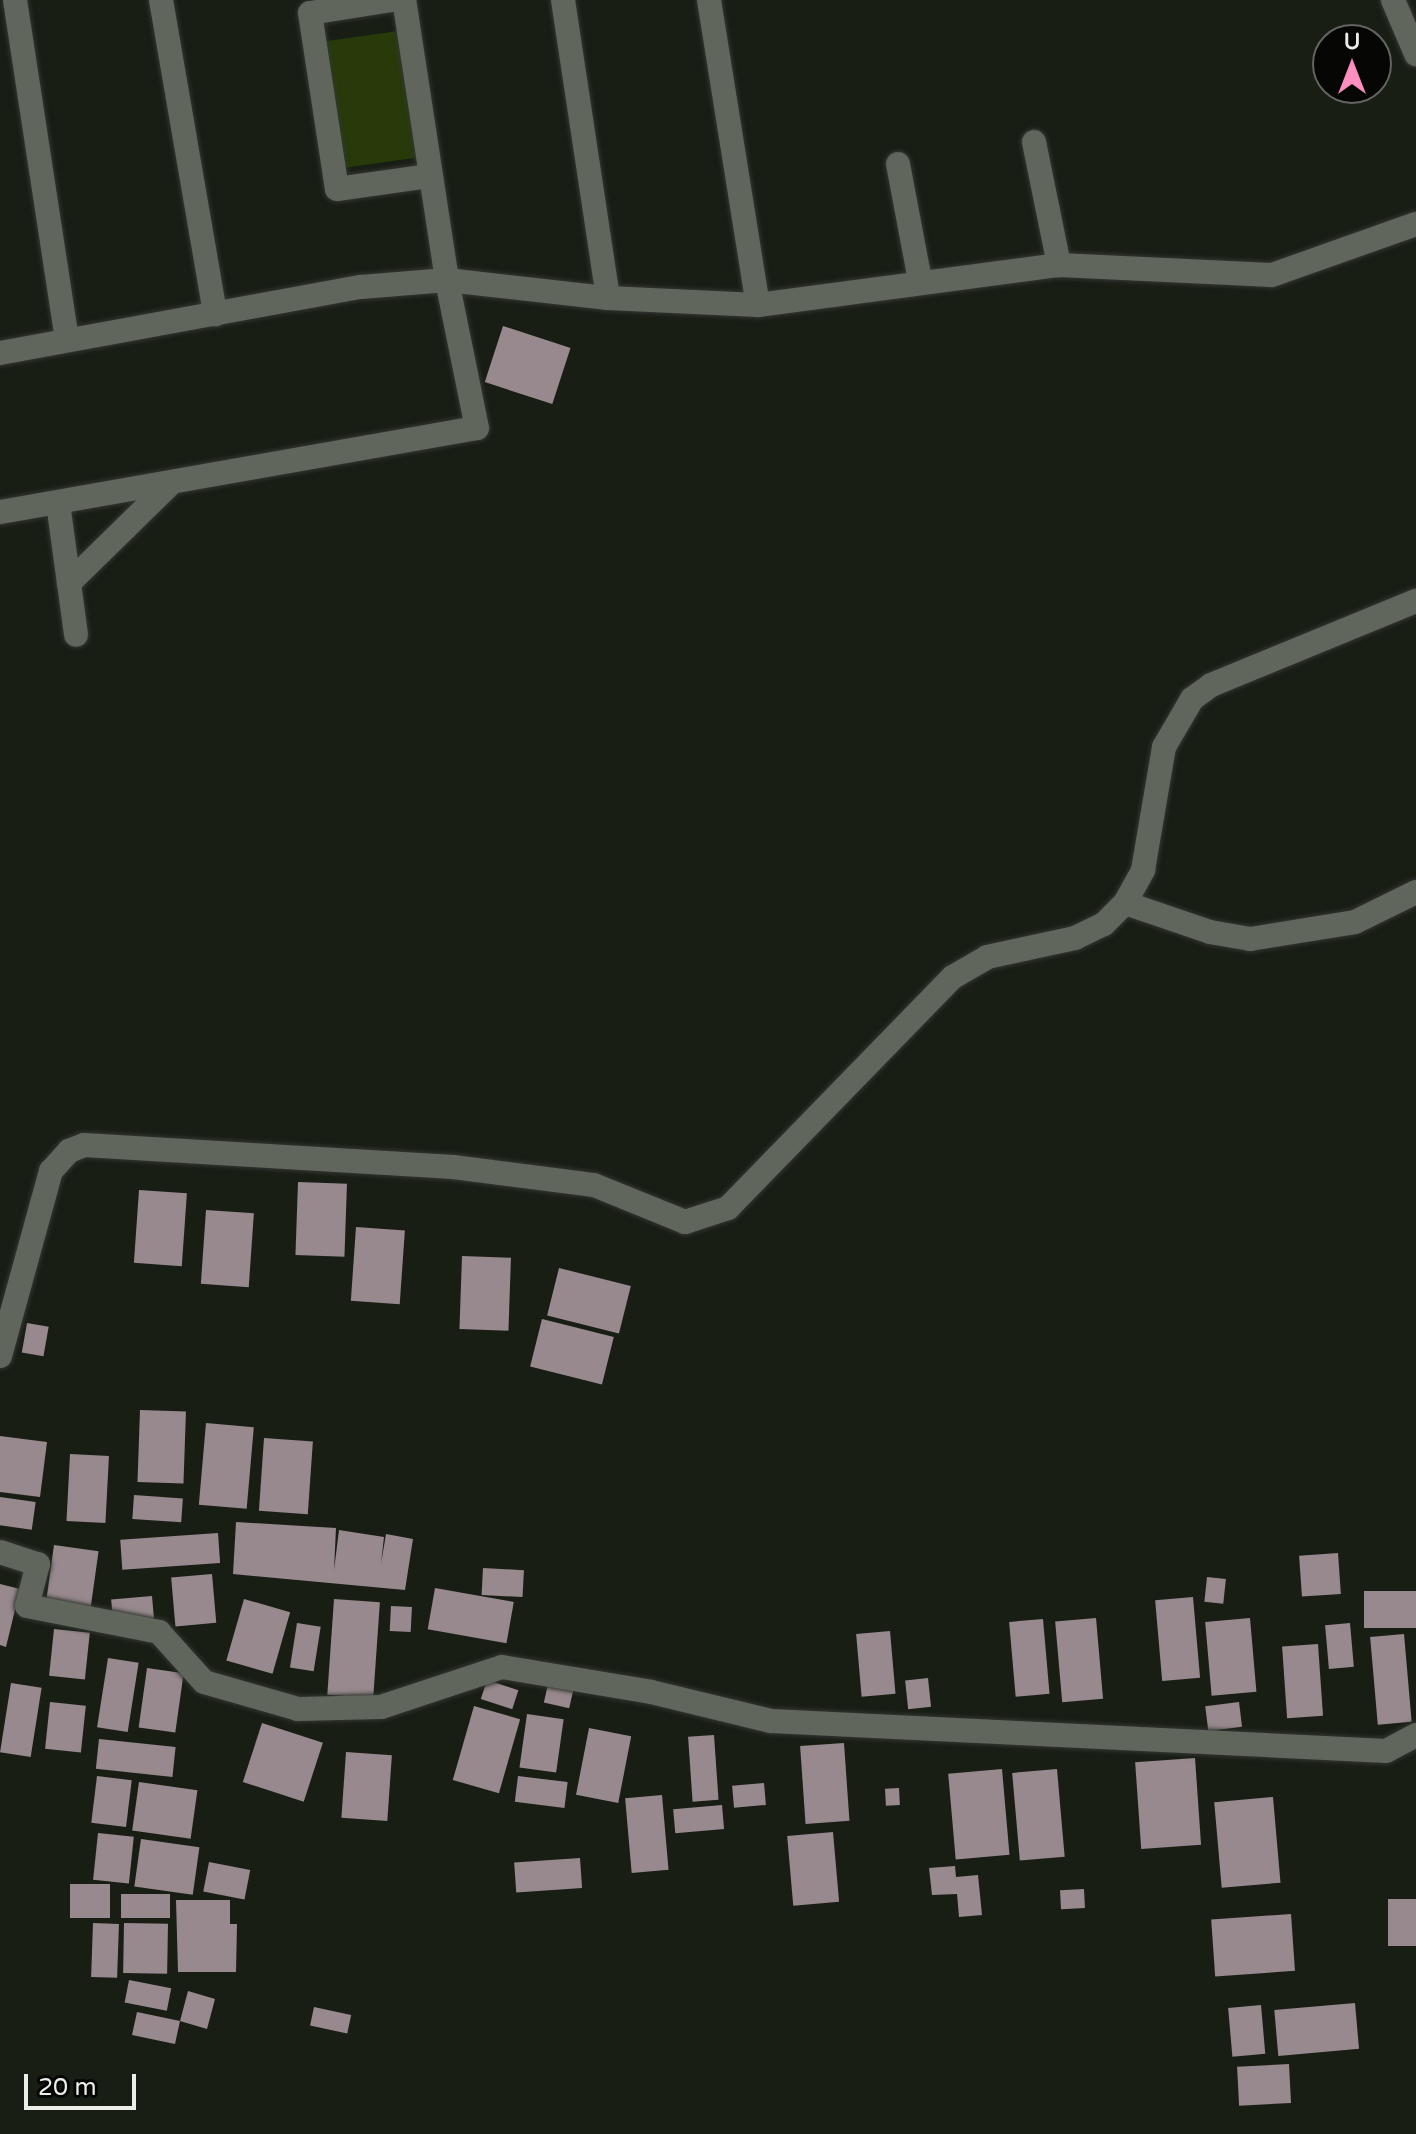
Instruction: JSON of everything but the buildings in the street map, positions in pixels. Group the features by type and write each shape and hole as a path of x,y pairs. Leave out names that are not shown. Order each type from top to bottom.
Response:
{"street":[{"path":"15,0 67,340"},
{"path":"161,0 215,314"},
{"path":"392,0 310,13 337,189 430,176"},
{"path":"0,512 168,486 477,428 447,280 404,0"},
{"path":"563,0 608,298"},
{"path":"709,0 758,305"},
{"path":"1393,0 1416,54"},
{"path":"1034,142 1059,265"},
{"path":"898,164 920,280"},
{"path":"0,353 361,287 447,280 608,298 758,305 920,280 1059,265 1272,275 1416,224"},
{"path":"69,583 168,486"},
{"path":"58,503 76,635"},
{"path":"0,1356 51,1171 69,1151 84,1145 453,1167 594,1185 685,1222 706,1218 728,1208 953,977 987,957 1075,938 1104,924 1125,903 1143,870 1164,747 1192,699 1211,685 1416,601"},
{"path":"1125,903 1210,932 1250,939 1355,922 1416,892"},
{"path":"0,1552 38,1564 27,1606 159,1632 204,1682 298,1709 381,1707 502,1667 651,1692 771,1721 1386,1751 1416,1735"}],"green space":[{"path":"398,31 416,158 344,168 326,41"}]}
